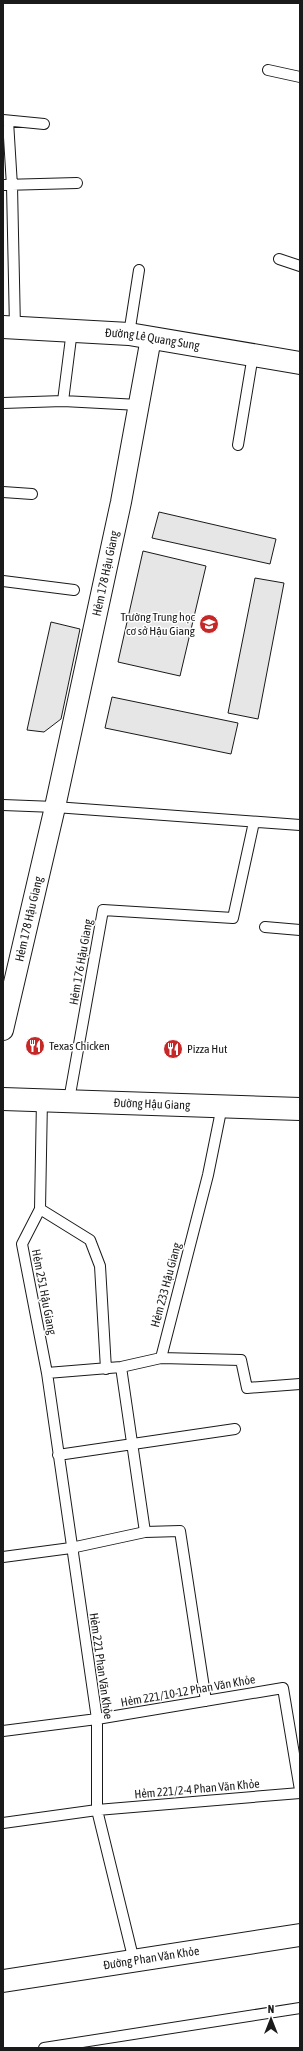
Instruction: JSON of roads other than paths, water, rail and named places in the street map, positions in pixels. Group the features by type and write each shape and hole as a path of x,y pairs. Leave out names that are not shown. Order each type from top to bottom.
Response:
{"street":[{"name":"Đường Lê Quang Sung","path":"9,327 129,334 300,363"},
{"name":"Hẻm 178 Hậu Giang","path":"3,1030 55,807 121,502 151,338"},
{"name":"Đường Hậu Giang","path":"3,1099 42,1099 300,1109"},
{"name":"Đường Phan Văn Khỏe","path":"3,1980 134,1961 300,1934"}],"lane":[{"path":"268,70 300,77"},
{"path":"9,327 5,120 44,124"},
{"path":"7,185 77,183"},
{"path":"279,259 300,266"},
{"path":"129,334 139,270"},
{"path":"62,401 72,330"},
{"path":"238,445 253,354"},
{"path":"3,403 62,401 139,405"},
{"path":"3,492 32,494"},
{"path":"3,581 74,590"},
{"path":"3,805 55,807 300,825"},
{"name":"Hẻm 176 Hậu Giang","path":"69,1100 103,910 233,918 254,822"},
{"path":"265,927 300,930"},
{"name":"Hẻm 251 Hậu Giang","path":"42,1099 40,1209 22,1244 47,1373"},
{"name":"Hẻm 233 Hậu Giang","path":"161,1358 208,1175 222,1106"},
{"path":"40,1209 90,1240 100,1266 106,1369"},
{"path":"47,1373 121,1368 161,1358 241,1360 247,1388 300,1384"},
{"path":"121,1368 145,1532"},
{"name":"Hẻm 221 Phan Văn Khỏe","path":"47,1373 71,1548 97,1719 96,1810 134,1961"},
{"path":"58,1454 235,1429"},
{"path":"3,1557 71,1548 145,1532 180,1531 206,1701"},
{"name":"Hẻm 221/10-12 Phan Văn Khỏe","path":"3,1731 97,1719 284,1688 300,1792"},
{"name":"Hẻm 221/2-4 Phan Văn Khỏe","path":"3,1823 96,1810 300,1792"},
{"path":"44,2048 300,2008"}],"place":[{"name":"Trường Trung học cơ sở Hậu Giang","path":"209,624"},
{"name":"Texas Chicken","path":"35,1046"},
{"name":"Pizza Hut","path":"173,1049"}]}
